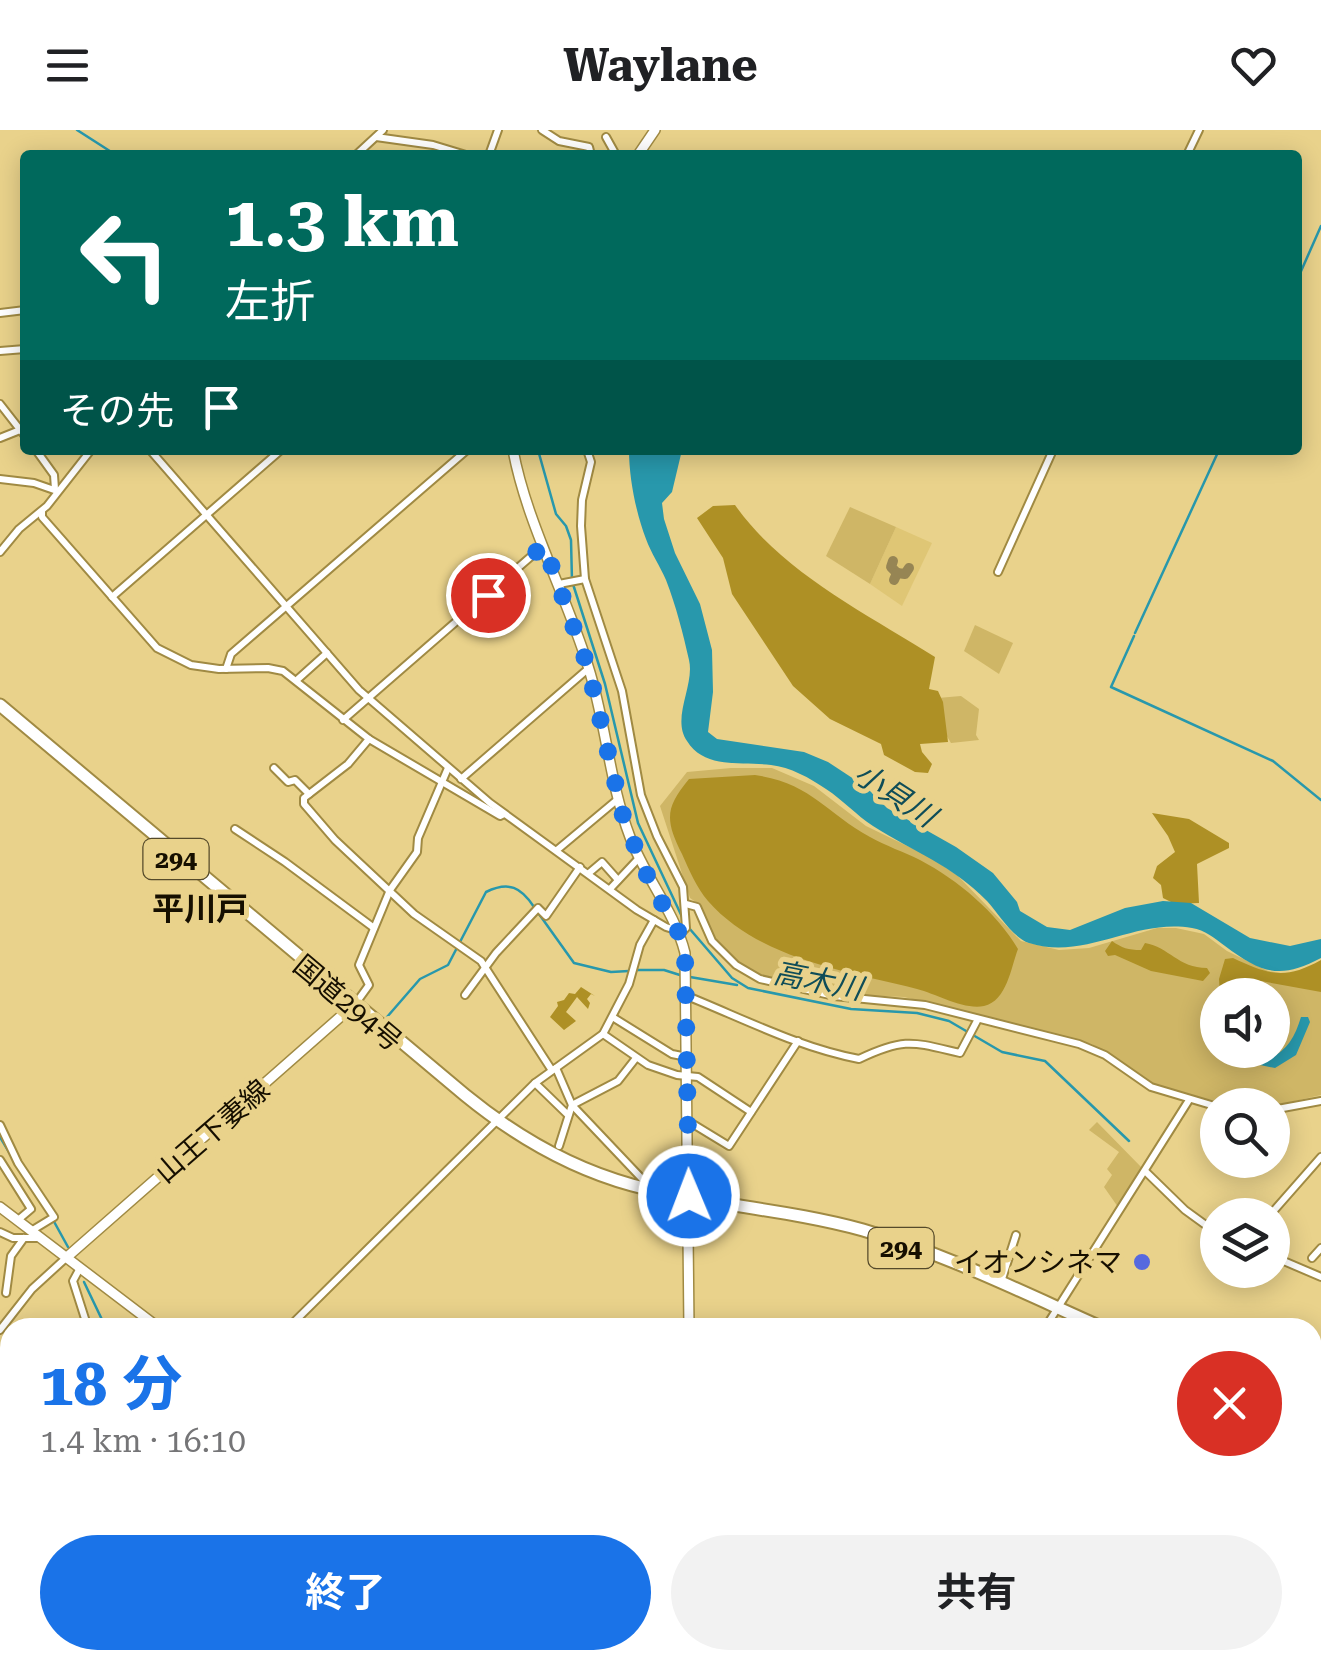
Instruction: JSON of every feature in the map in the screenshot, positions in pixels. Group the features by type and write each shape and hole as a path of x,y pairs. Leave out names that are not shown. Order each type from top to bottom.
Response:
{"highway":[{"name":"国道294号","path":"0,708 532,1150 630,1190 689,1199"},
{"name":"国道294号","path":"495,1122 556,1156 602,1175 689,1199 864,1236 943,1263 1056,1310"},
{"name":"294","path":"689,1199 782,1212 866,1231 945,1258 1071,1318"},
{"name":"294","path":"1056,1310 1077,1318"}],"main road":[{"path":"515,455 589,668 618,799 639,858 684,928 688,996 689,1318"},
{"name":"山王下妻線","path":"67,1257 354,1005"},
{"path":"0,1207 18,1220 28,1236 67,1257 146,1318"}],"street":[{"path":"362,150 383,130"},
{"path":"542,130 559,142 590,150"},
{"path":"376,137 450,150"},
{"path":"606,137 613,150"},
{"path":"0,404 20,430"},
{"path":"40,455 52,471 56,490"},
{"path":"40,528 42,514 56,490 87,455"},
{"path":"157,455 368,699 504,814 654,920 684,928 686,904 682,882 656,836 640,795 622,690 582,580 582,500 588,455"},
{"path":"112,597 275,455"},
{"path":"226,669 232,654 461,455"},
{"path":"998,572 1051,455"},
{"path":"0,479 56,490"},
{"path":"0,551 19,529 42,514"},
{"path":"42,514 157,648 191,665 268,668 298,679 369,739 500,816 504,814"},
{"path":"343,720 544,545"},
{"path":"561,584 582,580"},
{"path":"298,679 327,653"},
{"path":"461,779 589,668"},
{"path":"369,739 348,764 304,802 322,827 414,914 484,967 554,1069 572,1106 645,1182 645,1188"},
{"path":"274,768 309,794"},
{"path":"354,1005 369,985 359,962 390,890 417,852 418,838 448,768"},
{"path":"556,850 618,799"},
{"path":"235,829 374,928"},
{"path":"610,889 639,858"},
{"path":"589,873 602,862 618,880"},
{"path":"465,995 484,967 536,910 546,916 580,867"},
{"path":"686,904 697,907 706,933 726,956 760,980 834,996 924,1006 1092,1048 1144,1083 1200,1102"},
{"path":"298,1318 535,1083 604,1034 654,920"},
{"path":"688,996 798,1042 860,1059 894,1044 929,1044 960,1053 978,1019"},
{"path":"614,1018 672,1054 688,1057"},
{"path":"604,1034 636,1058 663,1070 698,1077 751,1112"},
{"path":"688,1121 728,1146 798,1042"},
{"path":"559,1146 572,1106 618,1081 636,1058"},
{"path":"535,1083 567,1114"},
{"path":"1051,1318 1189,1100"},
{"path":"1290,1107 1321,1101"},
{"path":"0,1125 11,1151 54,1217 0,1257"},
{"path":"1285,1198 1321,1157"},
{"path":"0,1160 31,1209 18,1220"},
{"path":"1146,1170 1200,1221"},
{"path":"0,1232 28,1236"},
{"path":"6,1293 11,1256 28,1236"},
{"path":"1000,1283 1016,1236"},
{"path":"1312,1258 1321,1248"},
{"path":"9,1318 32,1289 67,1257"},
{"path":"1290,1263 1321,1276"},
{"path":"80,1268 73,1281 85,1318"}],"shaded area":[{"path":"735,505 801,571 935,657 929,689 938,691 943,702 948,742 920,744 932,764 928,773 915,772 884,755 881,744 830,719 793,686 732,594 723,558 697,518 713,506"},
{"path":"850,507 896,527 870,584 826,556"},
{"path":"896,527 932,543 902,606 870,584"},
{"path":"975,625 1013,643 999,674 964,651"},
{"path":"961,696 979,709 979,740 951,743 942,728 938,698"},
{"path":"772,768 814,786 866,826 930,857 958,876 1021,941 1059,950 1089,948 1157,928 1176,928 1204,934 1227,951 1268,971 1293,975 1321,963 1321,1095 1290,1102 1290,1088 1200,1088 1200,1098 1153,1084 1092,1044 904,997 841,994 776,982 752,972 734,959 706,928 700,905 690,898 660,806 687,772"},
{"path":"755,775 804,792 870,837 934,868 975,898 1018,949 998,998 984,1006 967,1006 917,989 833,969 778,950 729,921 697,885 673,832 670,815 675,798 689,779"},
{"path":"1152,813 1189,819 1229,843 1229,848 1197,864 1199,903 1175,904 1163,898 1161,885 1153,878 1157,866 1175,852"},
{"path":"1112,941 1132,950 1141,950 1145,943 1188,965 1207,968 1210,973 1200,980 1151,971 1115,955 1108,956 1105,951"},
{"path":"1233,958 1277,973 1297,971 1321,960 1321,992 1290,986 1290,978 1219,978 1225,959"},
{"path":"581,987 595,996 591,994 587,999 588,1009 577,997 566,1012 576,1021 564,1030 550,1017 557,1002"},
{"path":"1097,1122 1143,1169 1118,1207 1104,1187 1112,1175 1107,1169 1119,1152 1089,1130"}],"water":[{"path":"629,455 681,455 672,492 662,503 664,519 675,553 700,604 712,650 713,692 708,732 717,739 804,752 828,762 866,787 887,808 993,873 1020,911 1047,927 1070,930 1125,908 1163,901 1191,903 1250,938 1290,946 1321,939 1321,958 1294,969 1271,970 1249,962 1213,937 1192,928 1150,929 1070,947 1029,943 1011,931 987,901 960,878 873,826 813,781 778,766 714,760 695,750 687,741 681,722 689,660 670,590 639,518"},
{"path":"1301,1017 1308,1017 1310,1022 1296,1055 1290,1059 1290,1041"}],"waterway":[{"name":"高木川","path":"77,130 108,150"},
{"path":"1302,269 1321,226"},
{"name":"高木川","path":"539,455 556,514 571,540 572,581 605,684 638,823 684,921"},
{"path":"1135,633 1217,455"},
{"path":"1134,636 1111,687 1273,761 1321,800"},
{"path":"387,1017 420,979 448,965 486,892 514,888 534,907"},
{"path":"539,914 574,963 611,972 629,971"},
{"name":"高木川","path":"689,928 732,978 748,988 851,1009 917,1013 949,1021 1002,1052 1045,1061 1129,1141"},
{"path":"637,970 664,970 683,976"},
{"path":"690,977 737,985"},
{"path":"0,1137 30,1187"},
{"path":"52,1218 68,1247"},
{"path":"84,1282 101,1318"}],"taxiway":[{"path":"893,561 891,567 897,573"},
{"path":"894,580 897,573 905,574 909,568"}],"place":[{"name":"イオンシネマ","path":"1142,1262"}],"district":[{"name":"平川戸","path":"200,909"}],"route":[{"path":"488,595 544,545 588,667 624,820 650,882 679,933 685,954 689,1196"}],"water label":[{"name":"小貝川","path":"895,795"}]}
